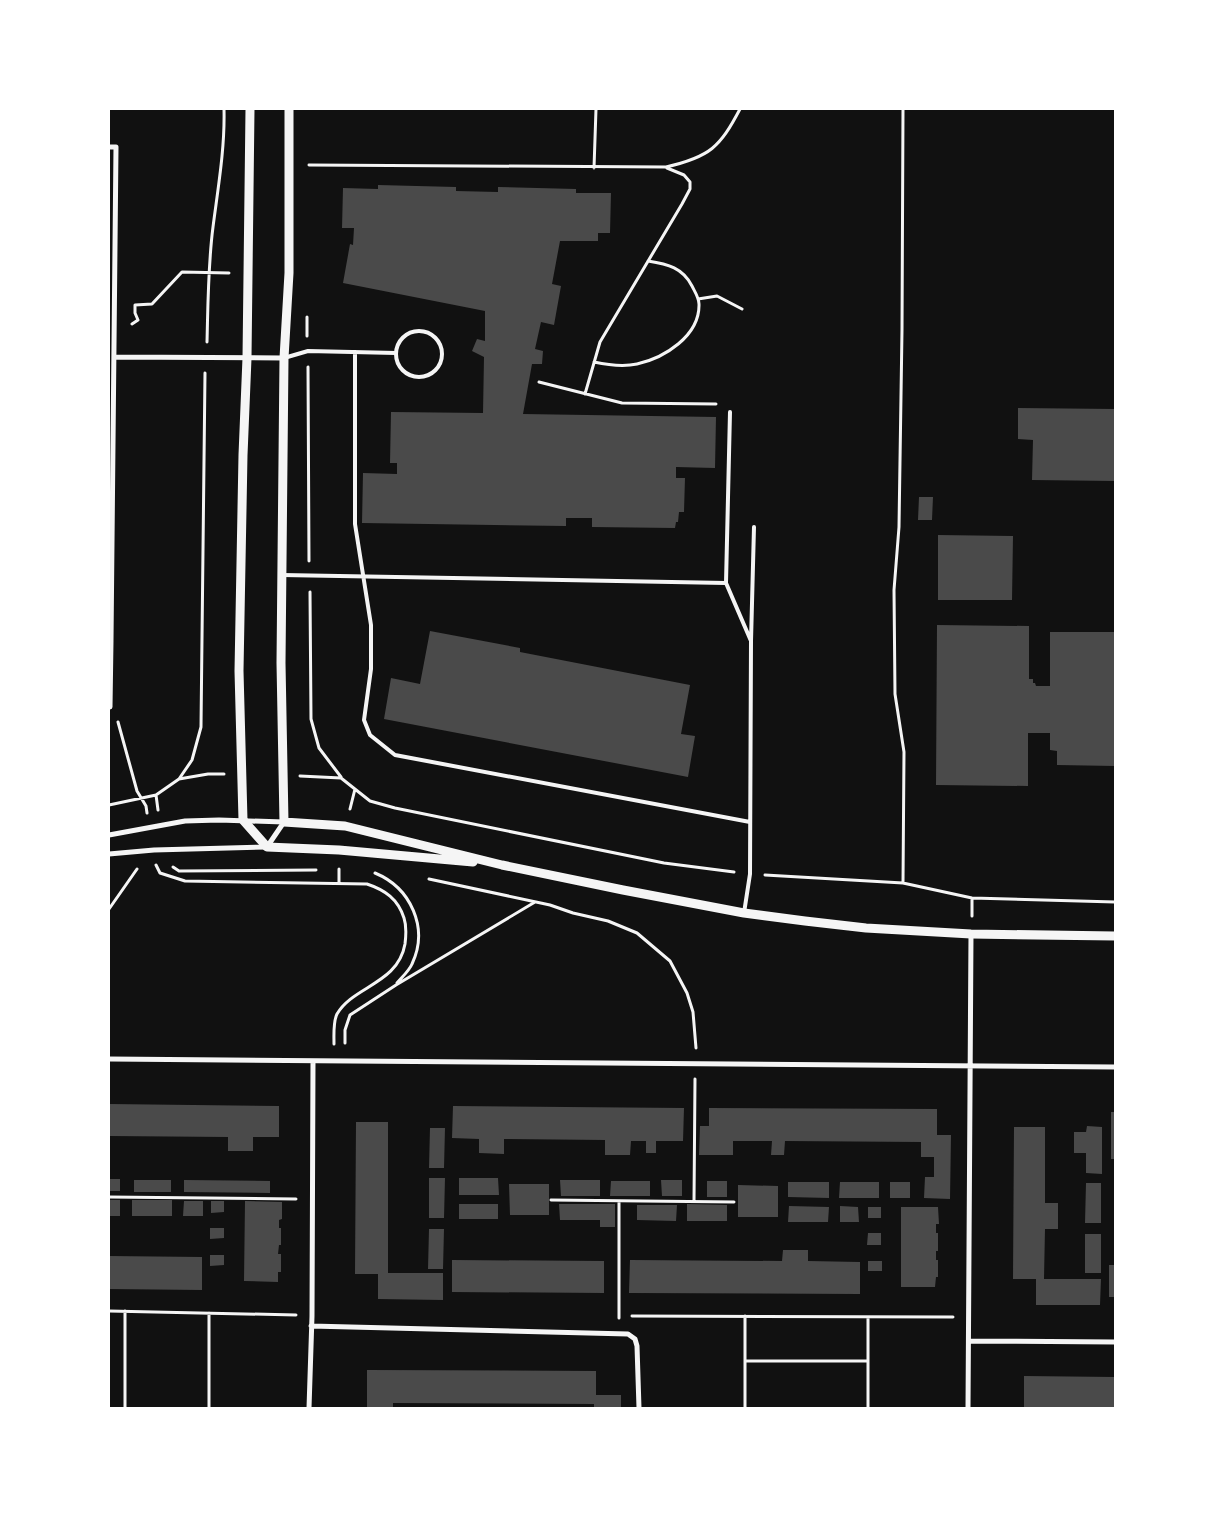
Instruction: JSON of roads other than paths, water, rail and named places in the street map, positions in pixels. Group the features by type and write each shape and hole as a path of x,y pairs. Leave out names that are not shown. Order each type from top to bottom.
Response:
{"street":[{"path":"250,109 247,358 243,455 239,671 243,820 267,847"},
{"path":"267,847 284,822 281,663 284,358 289,274 289,109"},
{"path":"109,146 116,147 110,707"},
{"path":"114,357 284,358"},
{"path":"109,835 185,821 243,820 345,826 502,865 744,913 866,928 971,934 1115,936"},
{"path":"109,854 154,850 267,847 339,850 502,865"},
{"path":"968,1408 971,934"},
{"path":"109,1059 1115,1067"},
{"path":"309,1408 312,1316 313,1062"},
{"path":"311,1326 628,1334 635,1339 637,1346 639,1408"},
{"path":"969,1341 1115,1342"}],"lane":[{"path":"109,188 116,188"},
{"path":"420,331 434,336 442,349 442,356 436,371 430,376 421,378 406,374 400,369 396,353 401,340 406,335 420,331"},
{"path":"284,358 308,351 396,353"},
{"path":"355,352 355,524 371,625 371,669 364,720 370,735 395,755 750,822"},
{"path":"730,412 726,583 751,641"},
{"path":"744,913 750,874 751,641 754,527"},
{"path":"282,575 726,583"}]}
